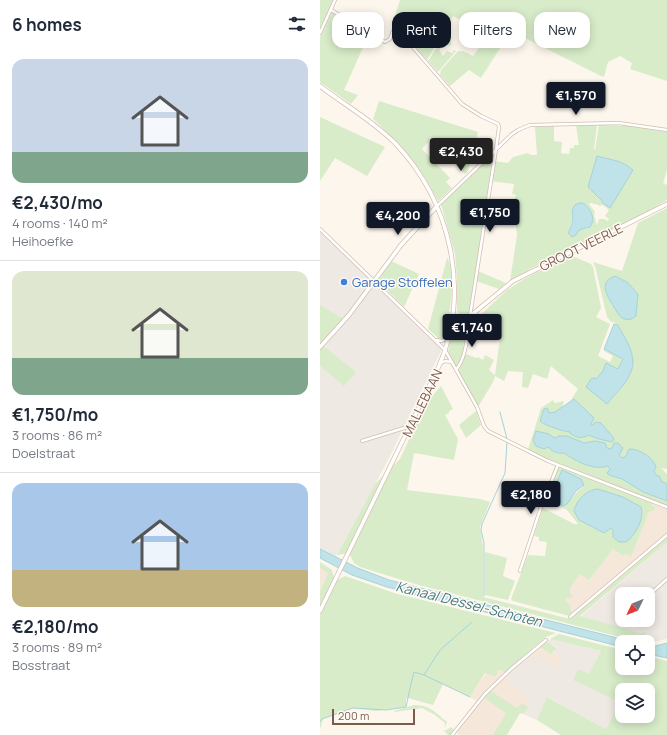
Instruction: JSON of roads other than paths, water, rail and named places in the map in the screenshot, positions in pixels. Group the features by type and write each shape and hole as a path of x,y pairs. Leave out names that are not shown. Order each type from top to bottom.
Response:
{"main road":[{"name":"MALLEBAAN","path":"320,86 370,122 394,143 421,176 446,230 452,255 454,292 452,323 441,363 320,611"},
{"name":"GROOT VEERLE","path":"452,323 470,318 513,281 667,204"},
{"path":"320,347 343,322 375,281 400,245 436,206"},
{"path":"453,317 470,318"}],"street":[{"path":"320,33 335,0"},
{"path":"331,10 385,42 390,39 393,30 396,29 462,104 480,116 498,124 499,127 496,149 464,354 460,365 456,370"},
{"path":"436,206 518,130 530,125 619,123 667,130"},
{"path":"320,229 445,350 477,407 484,426 488,430 558,465 667,506"},
{"path":"436,340 442,341 449,337"},
{"path":"441,363 445,361 452,362"},
{"path":"362,441 404,428 410,428"},
{"path":"520,571 541,507 558,465"},
{"path":"570,617 667,535"},
{"path":"655,590 667,579"},
{"path":"452,735 485,694 511,669 546,640"}],"water":[{"path":"597,156 620,162 633,170 610,208 603,203 588,187"},
{"path":"583,203 588,208 592,214 593,220 590,227 579,230 576,235 572,237 568,233 571,228 573,216 572,210 575,205"},
{"path":"615,276 627,282 638,294 636,316 632,319 624,319 620,317 606,292 605,285"},
{"path":"614,324 617,324 627,341 633,361 630,374 626,382 607,404 586,387 591,379 596,379 603,371 606,363 618,369 623,359 604,349"},
{"path":"574,399 594,418 591,424 592,425 596,422 601,423 613,437 614,440 612,442 589,435 578,437 570,432 554,428 540,421 544,409 547,408 549,413 555,412"},
{"path":"536,431 549,434 556,438 558,436 567,436 584,443 595,441 605,443 607,448 610,449 614,443 618,443 623,448 619,455 623,458 626,456 629,449 641,452 652,460 656,467 654,471 655,474 660,477 661,481 667,484 667,501 643,492 622,479 609,475 607,473 610,469 608,466 591,466 579,462 564,453 555,452 548,447 544,449 536,446 533,440"},
{"path":"562,470 581,479 584,485 576,491 567,504 563,506 558,503 558,492 554,488"},
{"path":"594,489 623,497 641,507 642,516 636,531 626,542 619,542 613,537 613,530 611,528 604,533 579,520 574,511 577,503 583,496"},
{"name":"Kanaal Dessel-Schoten","path":"320,549 355,567 389,580 615,637 615,645 387,587 352,575 320,558"},
{"path":"667,643 667,658 655,655 655,646"}],"waterway":[{"path":"500,412 507,439"},
{"name":"Kanaal Dessel-Schoten","path":"484,596 484,543 481,530 482,524 505,473 507,442"},
{"path":"320,721 353,708 386,710 406,707 414,672 424,675 440,650 472,622"},
{"path":"424,675 470,697"}],"place":[{"name":"Garage Stoffelen","path":"344,282"}]}
